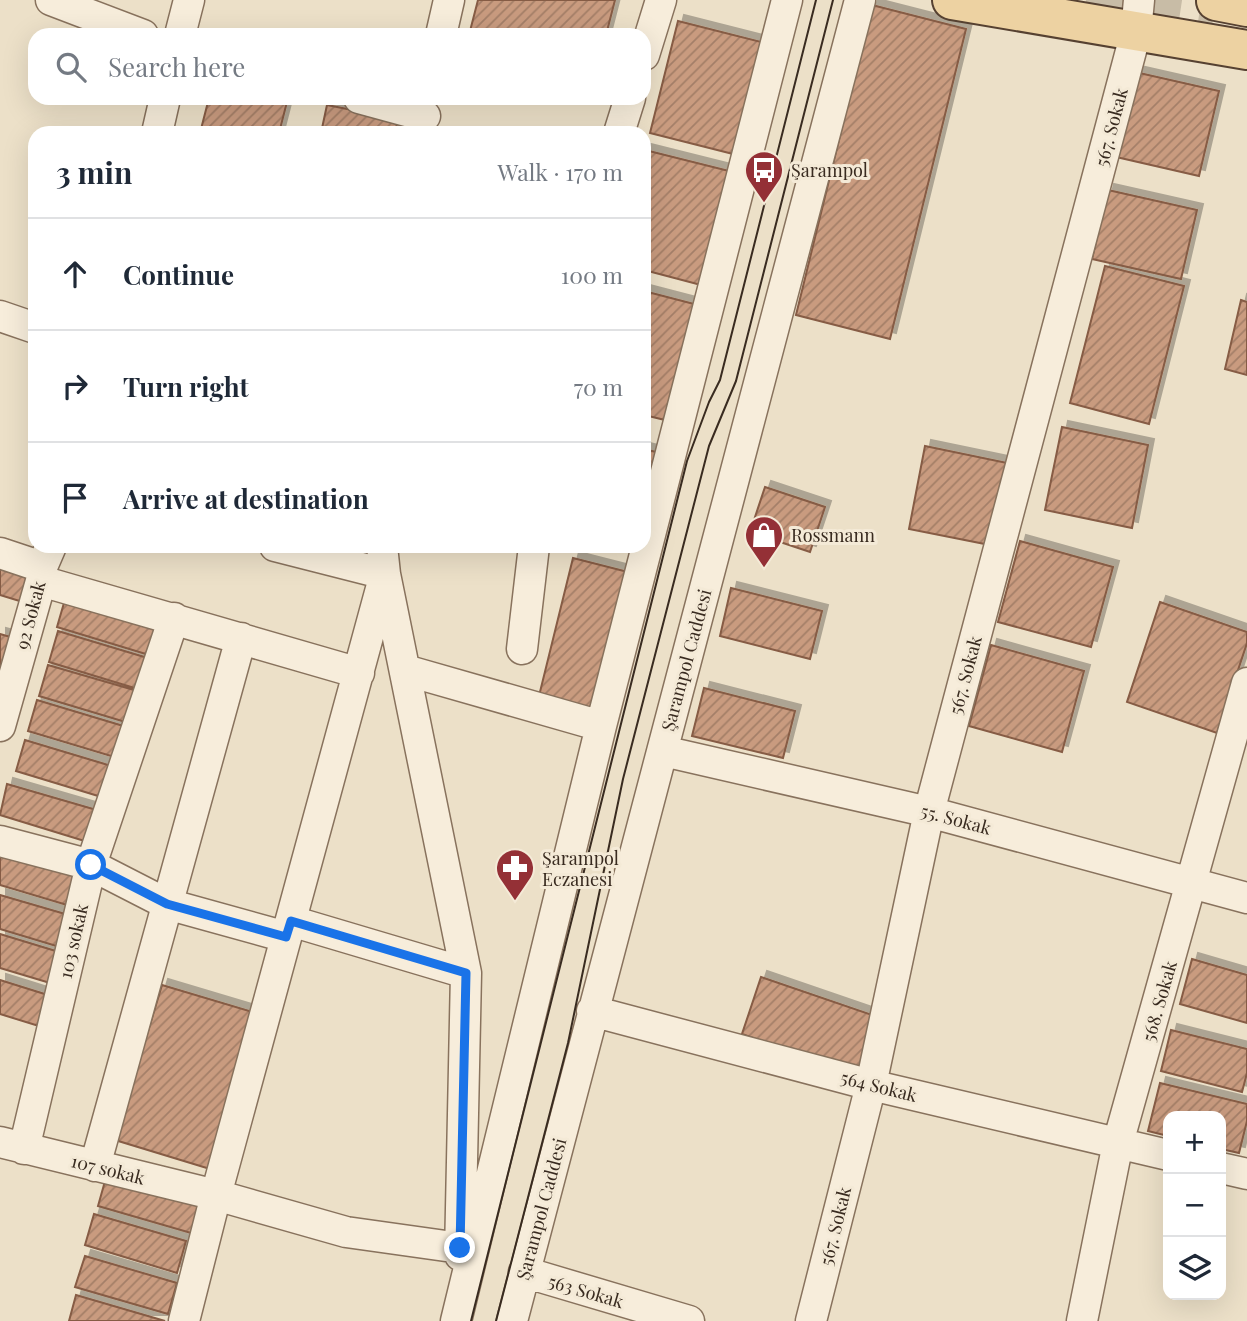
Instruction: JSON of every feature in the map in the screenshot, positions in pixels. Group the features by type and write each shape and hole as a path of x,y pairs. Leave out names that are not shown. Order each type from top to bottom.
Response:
{"main road":[{"path":"952,0 1138,16 1247,50"}],"street":[{"path":"51,0 125,28"},
{"path":"182,28 189,0"},
{"path":"443,28 449,0"},
{"path":"651,34 662,0"},
{"path":"651,531 787,0"},
{"name":"Şarampol Caddesi","path":"512,1321 860,0"},
{"name":"567. Sokak","path":"811,1321 871,1085 929,812 1138,16"},
{"path":"159,126 163,105"},
{"path":"385,105 425,116"},
{"path":"621,126 628,105"},
{"path":"0,316 28,326"},
{"path":"0,553 44,565 174,618 359,673"},
{"path":"330,553 384,560"},
{"path":"522,649 533,553"},
{"path":"456,1321 645,553"},
{"path":"384,560 466,973 456,1321"},
{"path":"184,1321 359,673 384,560"},
{"name":"92 Sokak","path":"0,726 44,565"},
{"name":"103 sokak","path":"12,1146 91,865 174,618"},
{"path":"95,1166 241,638"},
{"path":"405,670 601,726"},
{"name":"568. Sokak","path":"1082,1321 1118,1143 1247,683"},
{"name":"55. Sokak","path":"663,751 929,812 1247,898"},
{"path":"0,841 91,865 167,904 288,929 466,973"},
{"name":"564 Sokak","path":"592,1011 871,1085 1163,1154"},
{"name":"107 sokak","path":"12,1146 216,1195 346,1232 460,1248"},
{"path":"1226,1169 1247,1174"},
{"name":"563 Sokak","path":"524,1272 689,1321"}],"building":[{"path":"478,0 615,0 608,28 471,28"},
{"path":"872,5 966,29 890,339 796,315"},
{"path":"678,21 765,43 737,155 651,133"},
{"path":"1135,72 1219,91 1199,176 1116,157"},
{"path":"207,105 286,105 281,126 202,126"},
{"path":"327,105 398,119 396,126 322,126"},
{"path":"651,152 729,171 701,285 651,272"},
{"path":"1108,190 1197,210 1181,279 1092,259"},
{"path":"1105,266 1184,286 1149,424 1070,403"},
{"path":"651,293 694,304 665,420 651,417"},
{"path":"1241,300 1247,302 1247,375 1225,369"},
{"path":"1062,427 1148,445 1132,528 1045,510"},
{"path":"925,446 1012,464 995,546 909,529"},
{"path":"651,451 664,454 651,484"},
{"path":"765,487 825,507 810,552 750,532"},
{"path":"1020,541 1113,567 1091,647 998,622"},
{"path":"573,558 628,572 593,715 538,700"},
{"path":"0,561 36,572 26,603 0,595"},
{"path":"731,588 822,611 810,659 720,636"},
{"path":"66,596 159,624 149,655 57,627"},
{"path":"1160,602 1247,632 1247,643 1217,733 1127,702"},
{"path":"58,631 151,659 141,690 49,662"},
{"path":"0,634 21,640 12,671 0,668"},
{"path":"991,645 1084,671 1062,752 969,726"},
{"path":"48,665 141,692 132,724 39,696"},
{"path":"704,688 795,711 783,758 692,736"},
{"path":"37,700 130,728 121,759 28,731"},
{"path":"25,740 118,768 108,799 16,771"},
{"path":"7,784 100,811 91,843 0,815"},
{"path":"0,852 86,877 77,908 0,885"},
{"path":"0,895 72,916 63,948 0,929"},
{"path":"0,934 59,952 50,983 0,968"},
{"path":"1192,959 1247,975 1247,1023 1180,1004"},
{"path":"761,977 881,1018 861,1076 742,1034"},
{"path":"0,980 51,996 42,1027 0,1014"},
{"path":"162,985 256,1013 210,1169 115,1140"},
{"path":"1171,1030 1247,1049 1247,1073 1242,1092 1161,1071"},
{"path":"1160,1083 1247,1104 1247,1121 1239,1153 1226,1150 1226,1111 1163,1111 1163,1135 1148,1131"},
{"path":"107,1174 199,1202 191,1233 98,1206"},
{"path":"94,1214 186,1241 177,1273 85,1245"},
{"path":"85,1256 177,1283 168,1314 75,1287"},
{"path":"76,1295 165,1321 69,1321"}],"tunnel":[{"path":"1086,0 1213,19"}],"tram line":[{"path":"471,1321 687,461 720,380 816,0"},
{"path":"496,1321 568,1043 623,779 709,446 736,381 833,0"}],"place":[{"name":"Şarampol","path":"764,204"},
{"name":"Rossmann","path":"764,569"},
{"name":"Şarampol Eczanesi","path":"515,902"}],"route":[{"path":"91,865 167,904 286,937 291,921 466,973 460,1248"}]}
